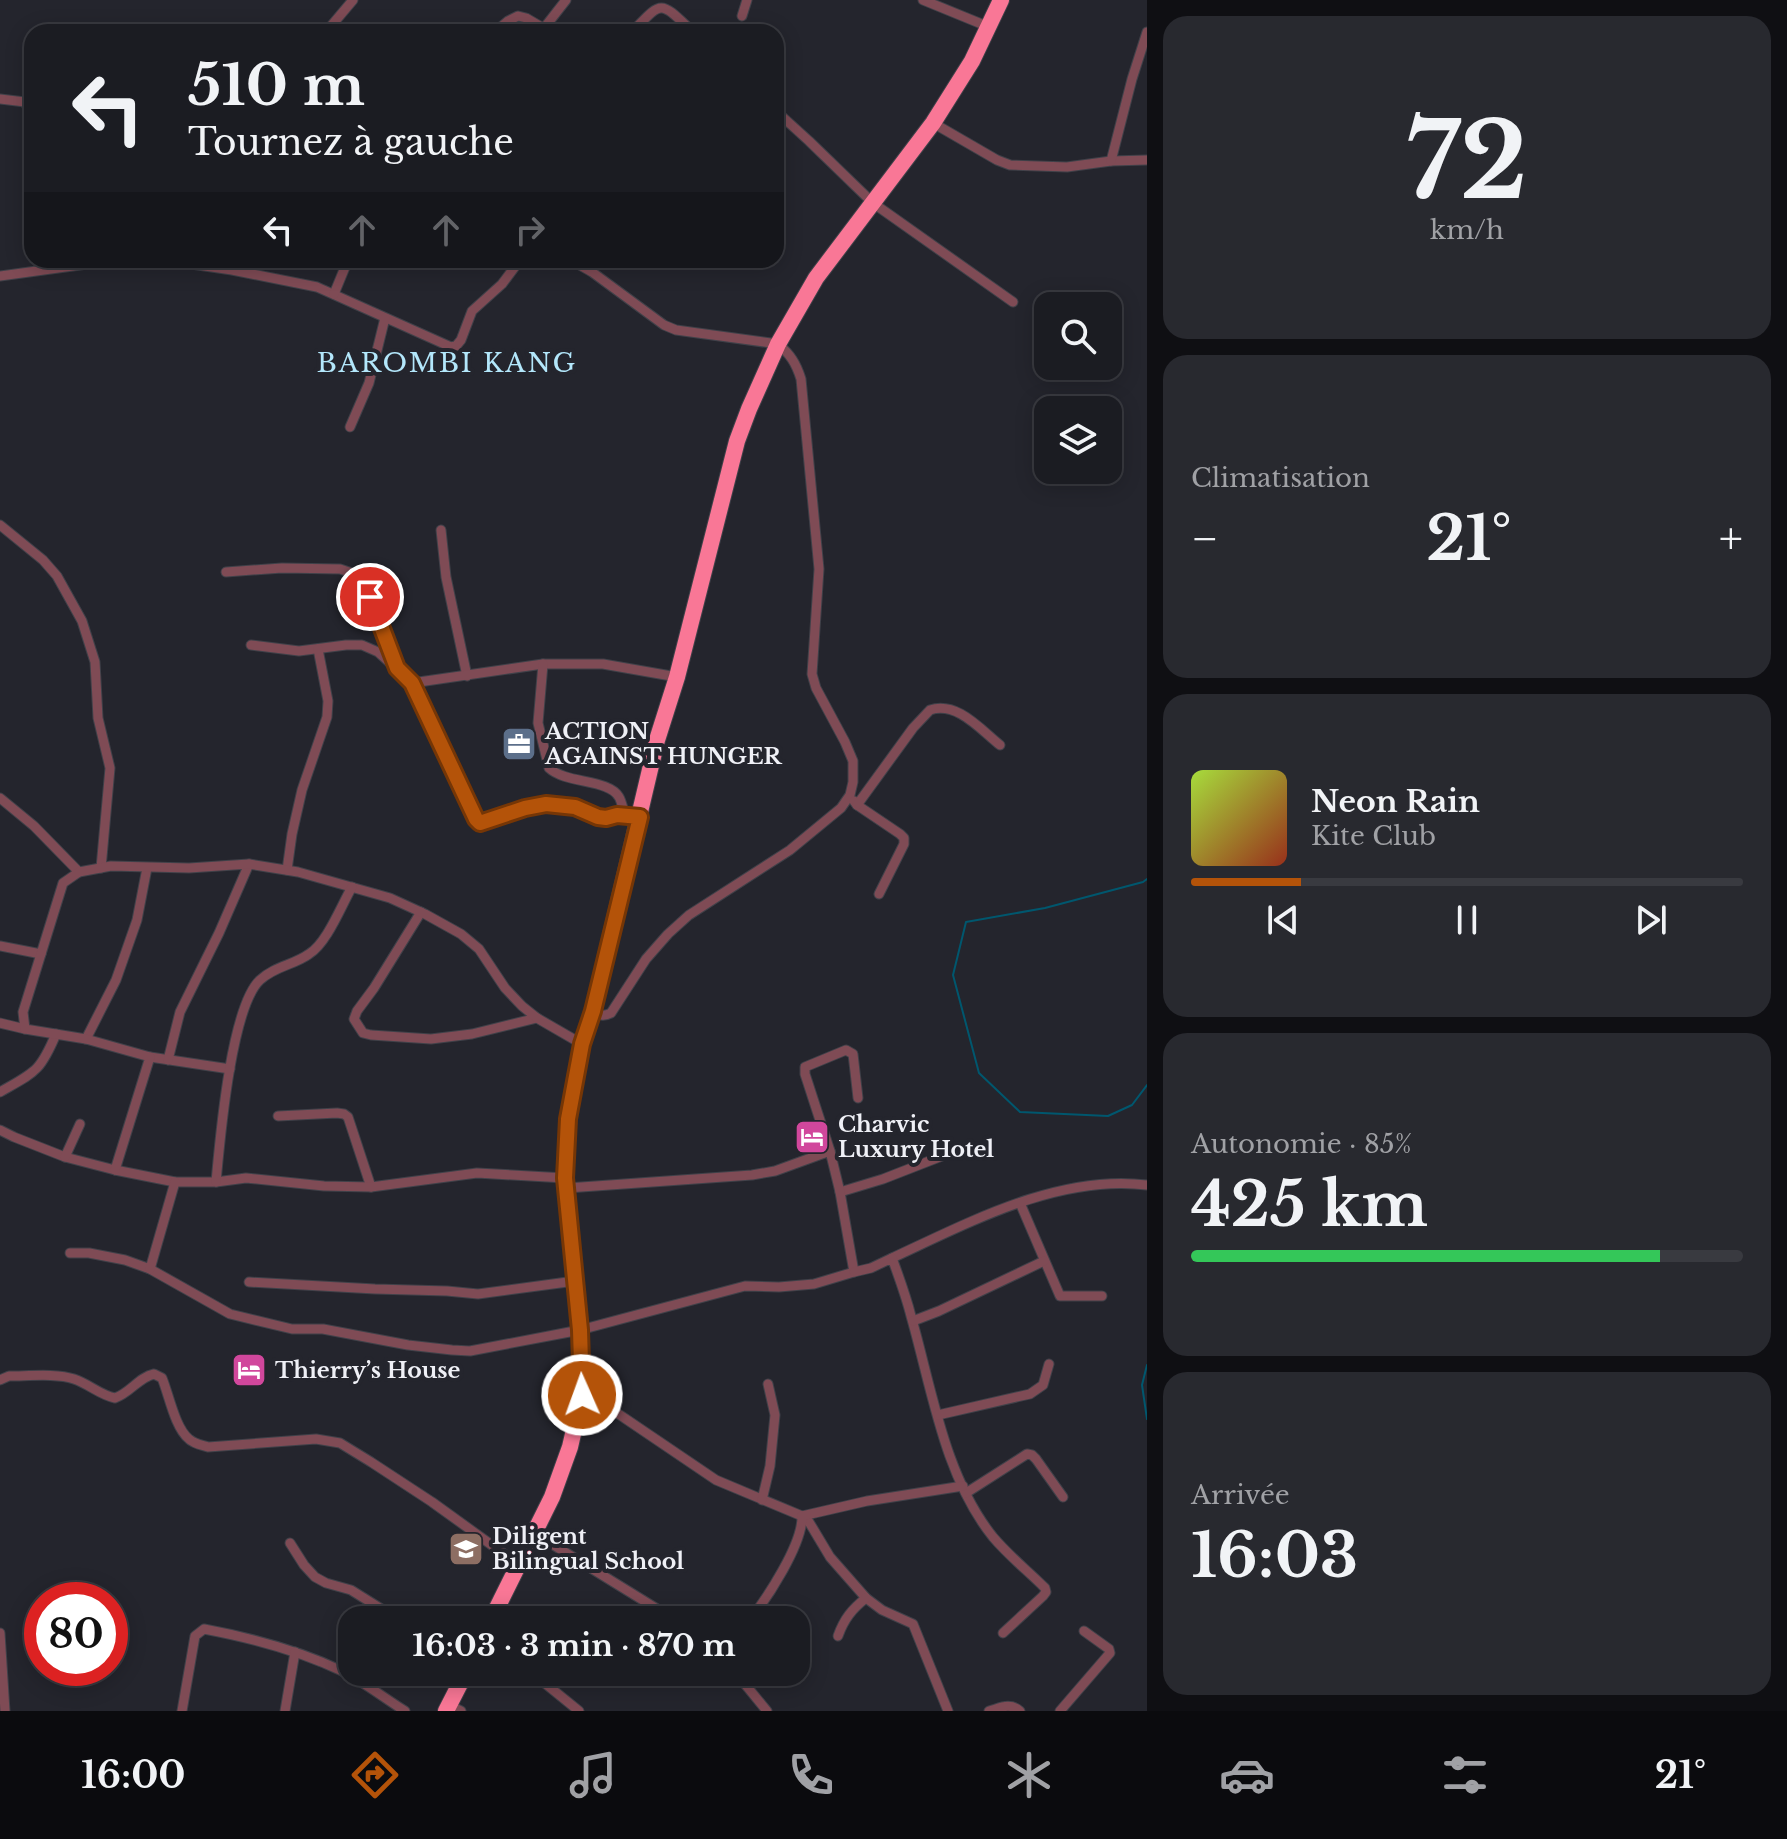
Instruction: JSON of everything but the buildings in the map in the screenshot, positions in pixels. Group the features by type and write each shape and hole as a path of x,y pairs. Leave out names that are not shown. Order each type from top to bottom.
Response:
{"highway":[{"path":"498,1606 552,1497 582,1395 580,1330 566,1183 568,1119 632,816 677,677 737,441 778,344 816,278 933,123 972,61 1001,0"},
{"path":"452,1709 461,1686"}],"street":[{"path":"333,24 353,0"},
{"path":"547,24 566,0"},
{"path":"742,16 747,0"},
{"path":"923,0 989,27"},
{"path":"638,24 656,4 668,8 685,24"},
{"path":"504,24 518,16 534,24"},
{"path":"1111,161 1147,32"},
{"path":"0,99 24,102"},
{"path":"784,118 873,203 1013,302"},
{"path":"933,123 1010,165 1067,167 1147,160"},
{"path":"0,276 30,268"},
{"path":"218,268 317,287 451,347 461,340 472,311 502,284 514,268"},
{"path":"334,294 345,268"},
{"path":"585,268 664,325 676,330 778,344 796,364 801,379 819,569 812,674 853,761 850,795 841,808 790,850 689,915 646,959 611,1013 605,1016 593,1011"},
{"path":"350,427 369,383 385,318"},
{"path":"0,525 43,560 57,576 82,621 95,662 98,718 110,768 101,868"},
{"path":"441,530 446,577 467,676"},
{"path":"226,572 282,568 340,569 352,573 370,597 397,668"},
{"path":"251,645 299,651 362,645 378,652 412,683 470,808 480,823 546,804 575,807 598,817 632,816"},
{"path":"287,870 302,790 327,717 328,701 318,649"},
{"path":"412,683 543,664 603,664 677,677"},
{"path":"543,664 538,723 549,768 559,775 613,790 632,816"},
{"path":"857,805 913,728 930,710 944,707 954,710 1000,745"},
{"path":"850,795 857,805 904,838 904,844 879,894"},
{"path":"0,798 34,826 79,872"},
{"path":"168,1060 180,1012 249,864"},
{"path":"25,1029 23,1012 63,883 79,872 111,866 147,868 249,864 287,870 352,887 390,898 421,912 461,934 479,949 505,988 522,1006 582,1044"},
{"path":"86,1039 121,965 137,920 147,868"},
{"path":"216,1182 230,1069 247,999 259,981 275,969 309,955 320,945 352,887"},
{"path":"421,912 357,1011 354,1019 363,1033 431,1039 472,1034 537,1018"},
{"path":"0,946 41,954"},
{"path":"0,1023 86,1039 150,1057 230,1069"},
{"path":"0,1092 33,1073 44,1061 56,1034"},
{"path":"854,1272 840,1192 805,1067 846,1050 851,1052 858,1098"},
{"path":"115,1170 150,1057"},
{"path":"278,1116 337,1113 348,1117 371,1187"},
{"path":"65,1157 80,1124"},
{"path":"0,1130 65,1157 175,1182 246,1178 324,1186 371,1187 477,1173 566,1183 764,1173 830,1151"},
{"path":"840,1192 960,1149"},
{"path":"150,1269 175,1182"},
{"path":"70,1253 125,1260 150,1269 230,1314 292,1329 323,1329 408,1345 470,1351 580,1330 745,1286 814,1284 871,1268 1010,1205 1104,1183 1147,1185"},
{"path":"1020,1203 1060,1296 1102,1296"},
{"path":"892,1258 957,1475 993,1537 1045,1588 1043,1596 1003,1633"},
{"path":"913,1321 1044,1261"},
{"path":"249,1282 478,1294 575,1281"},
{"path":"938,1415 1030,1394 1043,1385 1049,1364"},
{"path":"0,1380 9,1376 71,1378 115,1398 128,1392 147,1375 159,1375 179,1427 187,1438 196,1443 208,1447 316,1439 340,1443 432,1502 518,1564"},
{"path":"762,1500 775,1415 768,1384"},
{"path":"582,1395 620,1415 716,1480 802,1516 809,1522 830,1557 866,1598 882,1610 913,1624 948,1711"},
{"path":"802,1516 867,1501 964,1490 1027,1454 1036,1459 1063,1497"},
{"path":"759,1606 798,1539 802,1516"},
{"path":"534,1533 652,1606"},
{"path":"290,1543 315,1577 351,1590 377,1606"},
{"path":"838,1636 853,1608 866,1598"},
{"path":"182,1711 195,1636 204,1629 256,1639 295,1652 344,1672 405,1711"},
{"path":"1060,1711 1110,1653 1109,1649 1084,1631"},
{"path":"0,1633 5,1711"},
{"path":"285,1711 295,1652"},
{"path":"548,1686 579,1711"},
{"path":"746,1686 767,1711"},
{"path":"989,1711 1007,1706 1020,1711"}],"waterway":[{"path":"1147,879 1045,908 966,922 953,975 979,1073 1020,1112 1108,1116 1132,1105 1147,1085"},
{"path":"1147,1365 1142,1385 1147,1419"}],"place":[{"name":"ACTION AGAINST HUNGER","path":"519,744"},
{"name":"Charvic Luxury Hotel","path":"812,1137"},
{"name":"Thierry’s House","path":"249,1370"},
{"name":"Diligent Bilingual School","path":"466,1549"}],"district":[{"name":"BAROMBI KANG","path":"447,363"}],"route":[{"path":"370,597 397,668 412,683 480,823 546,804 575,807 598,817 640,817 593,1011 582,1044 568,1119 565,1178 580,1330 582,1395"}]}
